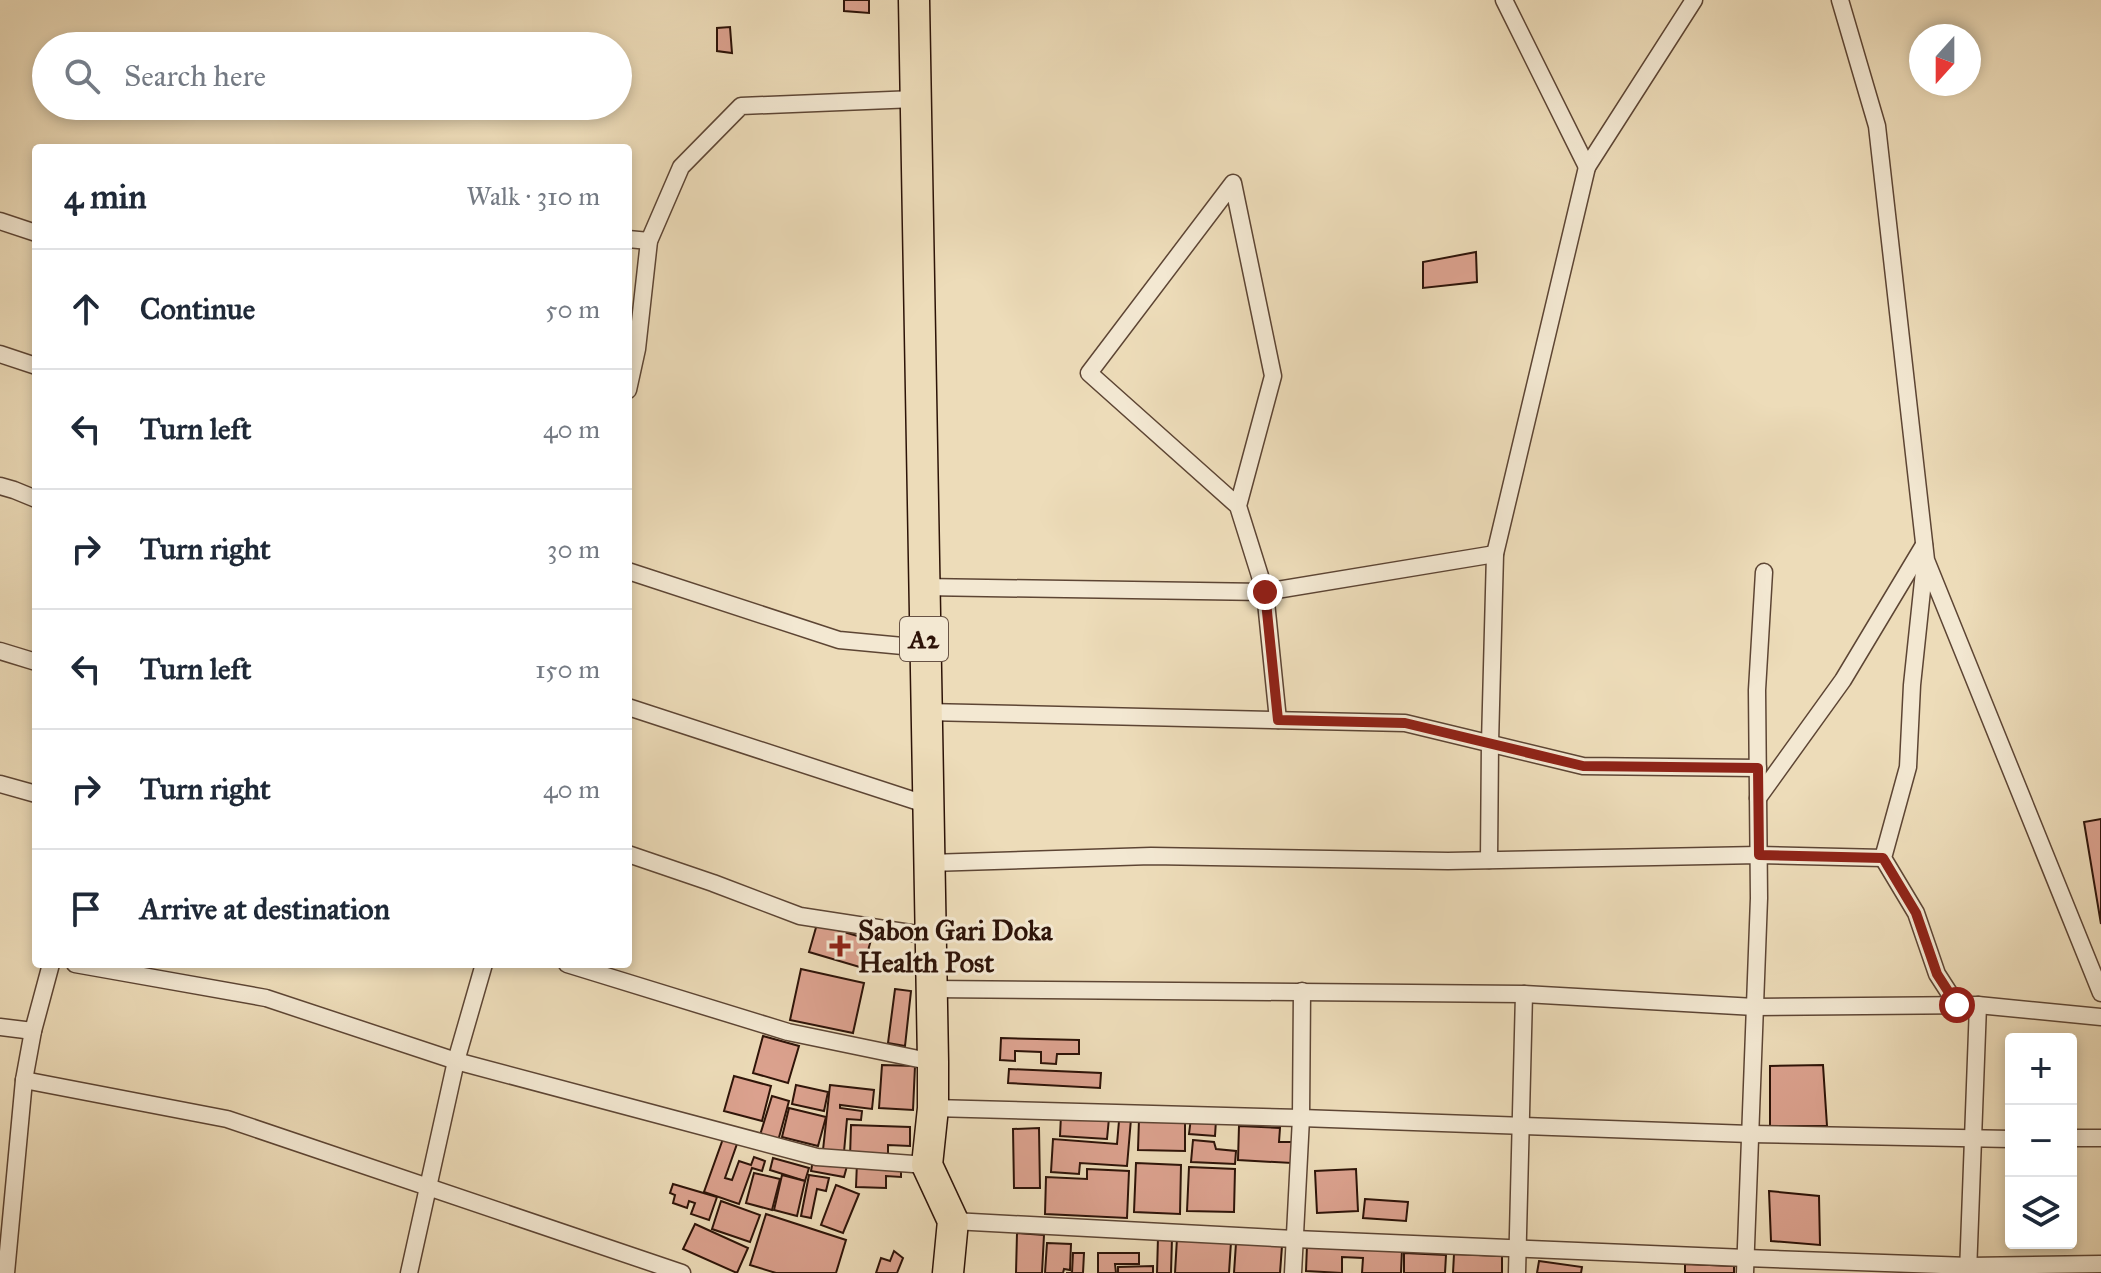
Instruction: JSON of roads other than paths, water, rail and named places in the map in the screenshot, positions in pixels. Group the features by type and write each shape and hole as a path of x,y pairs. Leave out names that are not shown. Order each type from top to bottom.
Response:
{"highway":[{"name":"A2","path":"914,0 933,1062 933,1108 927,1165"},
{"path":"927,1165 953,1221 948,1273"}],"street":[{"path":"1504,0 1587,167"},
{"path":"1489,860 1495,554 1587,167 1694,0"},
{"path":"1840,0 1877,126 1925,553 1912,685 1908,767 1883,858 1916,913 1937,974 1957,1005"},
{"path":"632,372 649,241 681,167 741,106 915,99"},
{"path":"1238,506 1273,376 1233,183 1089,373 1238,506 1265,592 1278,720"},
{"path":"0,221 32,232"},
{"path":"632,239 649,241"},
{"path":"0,354 32,365"},
{"path":"0,486 32,497"},
{"path":"1758,798 1843,680 1925,553"},
{"path":"1925,553 2101,990"},
{"path":"923,587 1265,592 1495,554"},
{"path":"632,572 839,640 924,648"},
{"path":"1746,1266 1759,855 1757,690 1764,572"},
{"path":"0,651 32,661"},
{"path":"632,708 928,805"},
{"path":"926,712 1405,723 1583,766 1758,768"},
{"path":"0,784 32,793"},
{"path":"632,855 800,916 930,936"},
{"path":"929,863 1151,856 1448,861 1759,855 1883,858"},
{"path":"6,1273 24,1080 50,968"},
{"path":"97,968 266,998 456,1061 817,1157 927,1165"},
{"path":"409,1273 456,1061 483,968"},
{"path":"580,968 788,1032 933,1062"},
{"path":"931,989 1524,994 1755,1007 1978,1005 2101,1017"},
{"path":"1293,1273 1301,1118 1302,991"},
{"path":"1517,1273 1524,994"},
{"path":"1968,1270 1978,1005"},
{"path":"0,1027 33,1031"},
{"path":"24,1080 227,1119 682,1273"},
{"path":"933,1108 1301,1118 1521,1128 2005,1139"},
{"path":"2077,1138 2101,1138"},
{"path":"953,1221 1518,1249 1746,1266 1968,1270 2101,1264"}],"place":[{"name":"Sabon Gari Doka Health Post","path":"840,946"}]}
